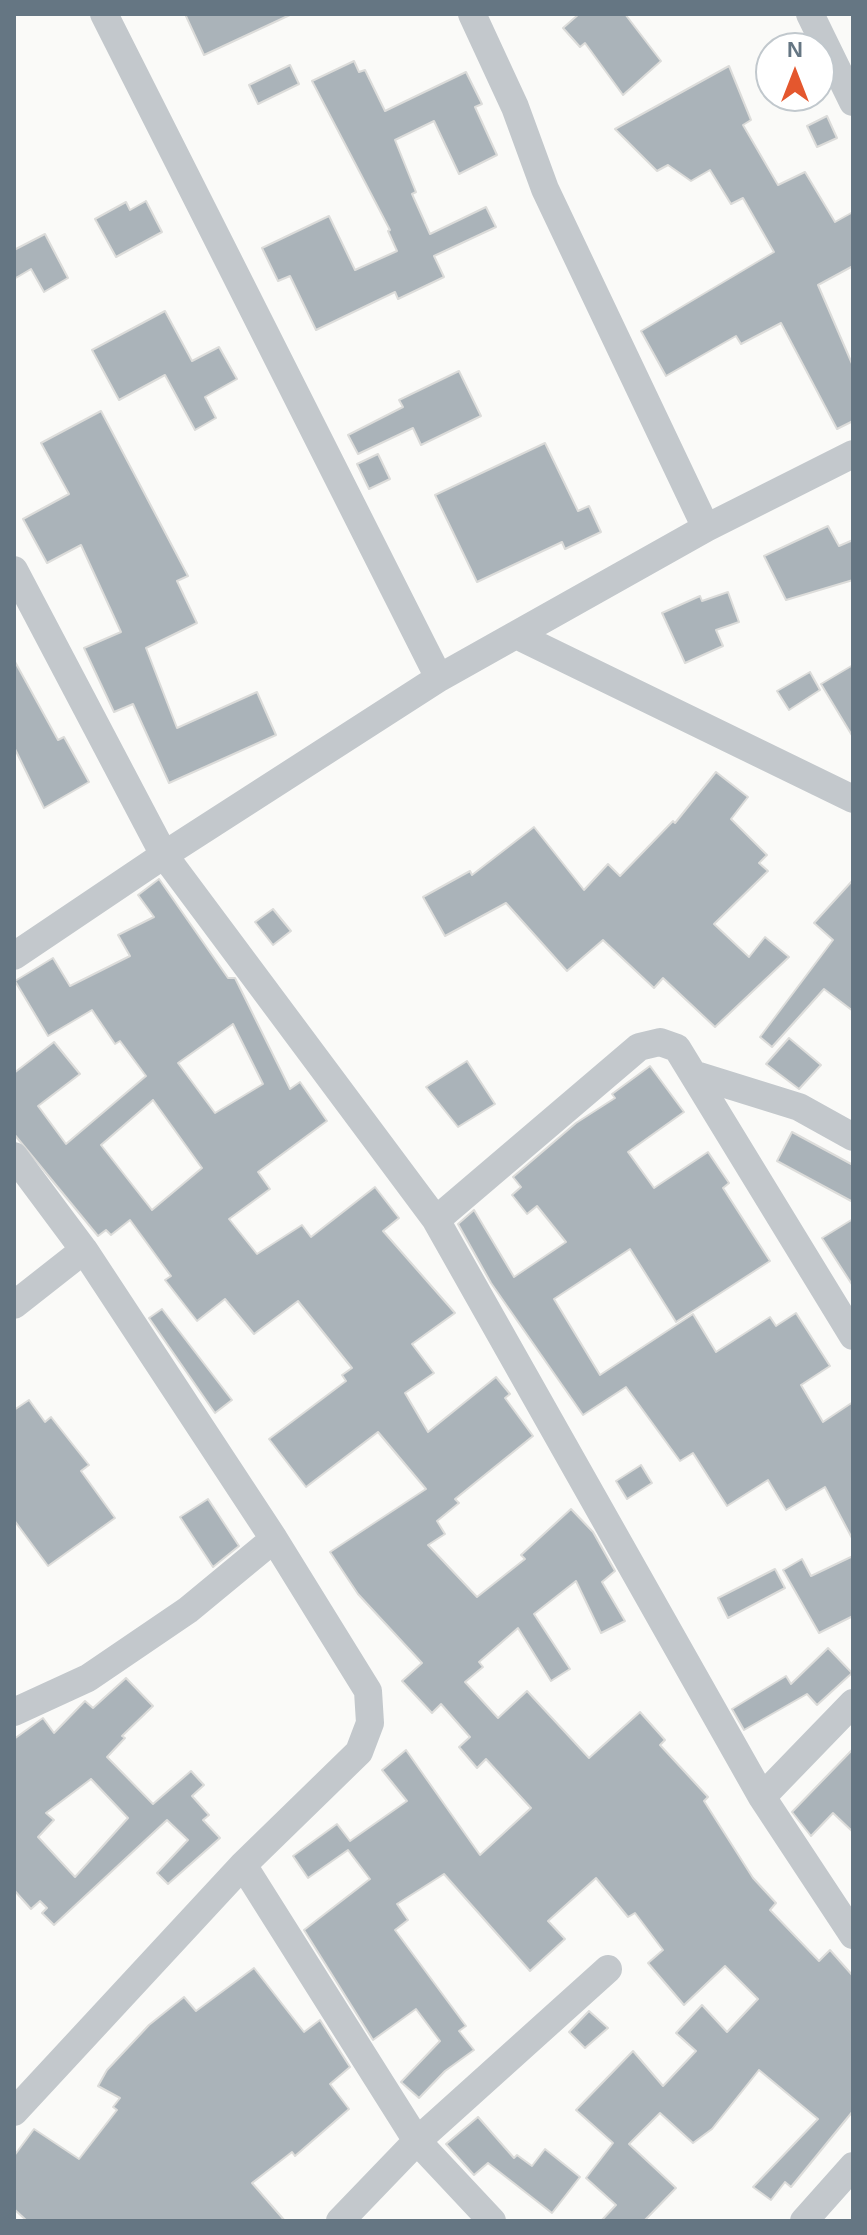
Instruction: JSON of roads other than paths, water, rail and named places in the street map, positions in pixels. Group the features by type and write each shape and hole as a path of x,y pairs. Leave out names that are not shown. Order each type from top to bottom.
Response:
{"street":[{"path":"104,14 439,678"},
{"path":"472,14 515,107 545,189 706,528"},
{"path":"810,14 853,102"},
{"path":"14,956 164,855 439,678 706,528 853,454"},
{"path":"14,570 164,855 436,1220 762,1797 853,1935"},
{"path":"516,635 853,799"},
{"path":"436,1220 639,1047 660,1042 677,1048 853,1336"},
{"path":"693,1074 799,1107 853,1137"},
{"path":"14,1156 84,1250 274,1539 368,1691 370,1723 359,1752 243,1865 14,2112"},
{"path":"14,1305 84,1250"},
{"path":"14,1712 88,1678 188,1610 274,1539"},
{"path":"762,1797 853,1703"},
{"path":"243,1865 417,2141 492,2221"},
{"path":"340,2221 417,2141 608,1969"},
{"path":"804,2221 853,2166"}]}
